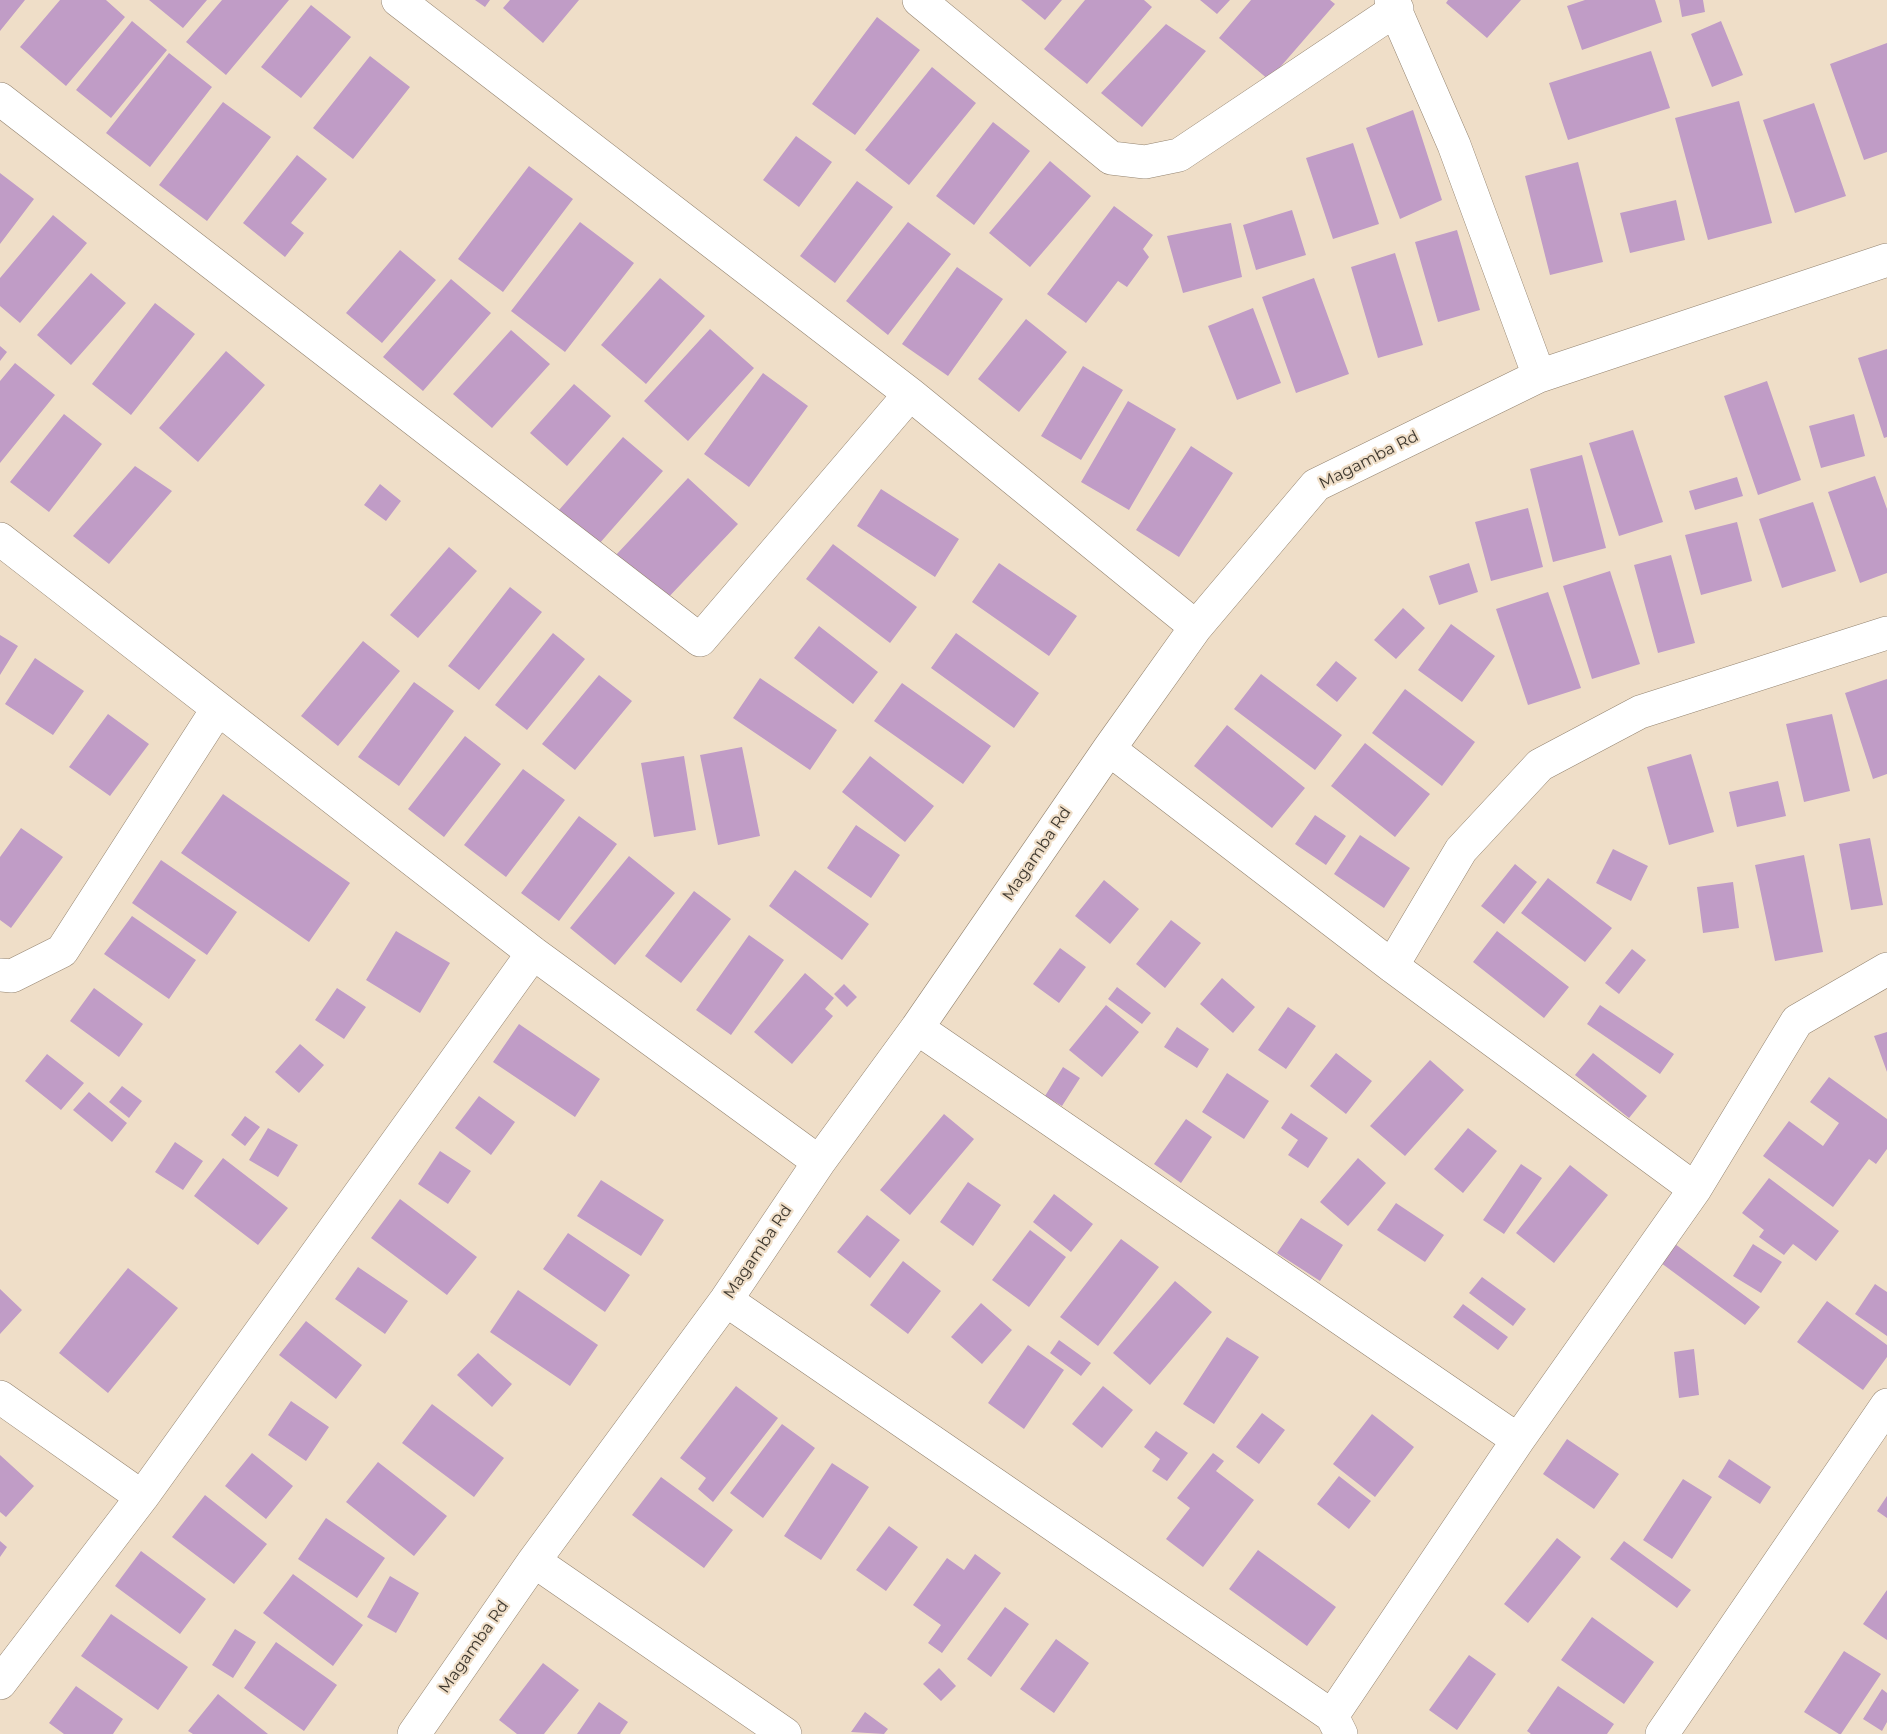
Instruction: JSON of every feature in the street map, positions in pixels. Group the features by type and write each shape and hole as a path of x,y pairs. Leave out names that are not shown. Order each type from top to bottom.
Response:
{"street":[{"path":"398,0 910,394 1196,627"},
{"path":"919,0 1112,158 1145,162 1179,155 1394,4 1454,145 1539,376"},
{"path":"0,99 699,640 910,394"},
{"name":"Magamba Rd","path":"414,1734 534,1561 726,1300 819,1162 917,1028 1196,627 1316,485 1539,376 1887,260"},
{"path":"0,539 532,953 819,1162"},
{"path":"1392,966 1461,850 1540,765 1640,712 1887,633"},
{"path":"0,975 12,976 62,951 217,710"},
{"path":"1109,749 1392,966 1695,1189"},
{"path":"0,1683 142,1497 532,953"},
{"path":"726,1300 1336,1725 1518,1440 1695,1189 1797,1020 1887,969"},
{"path":"917,1028 1518,1440"},
{"path":"0,1397 142,1497"},
{"path":"1662,1734 1887,1405"},
{"path":"534,1561 786,1734"}],"building":[{"path":"0,0 25,0 0,31"},
{"path":"60,0 106,0 125,17 66,86 20,47"},
{"path":"149,0 207,0 183,28"},
{"path":"222,0 289,0 226,75 186,42"},
{"path":"475,0 490,0 485,7"},
{"path":"510,0 579,0 543,43 503,8"},
{"path":"1021,0 1062,0 1045,20"},
{"path":"1085,0 1144,0 1152,7 1087,84 1044,49"},
{"path":"1200,0 1230,0 1217,14"},
{"path":"1251,0 1330,0 1335,4 1269,80 1219,38"},
{"path":"1448,0 1521,0 1487,38 1446,3"},
{"path":"1585,0 1655,0 1662,22 1582,50 1567,6"},
{"path":"1679,0 1703,0 1705,12 1682,17"},
{"path":"311,5 351,37 301,98 261,67"},
{"path":"877,17 920,50 855,135 812,104"},
{"path":"132,21 167,50 111,118 76,90"},
{"path":"1721,21 1743,75 1712,87 1691,34"},
{"path":"1166,24 1206,51 1142,127 1101,93"},
{"path":"1887,43 1887,152 1864,160 1830,64"},
{"path":"1651,51 1670,108 1568,140 1549,83"},
{"path":"169,53 212,87 150,167 106,133"},
{"path":"370,56 410,87 353,159 313,128"},
{"path":"932,67 976,103 909,185 865,150"},
{"path":"1739,101 1772,223 1708,240 1675,118"},
{"path":"223,102 271,137 207,221 159,185"},
{"path":"1814,103 1846,196 1795,213 1763,120"},
{"path":"1413,110 1442,200 1400,219 1366,128"},
{"path":"993,122 1030,151 974,225 936,196"},
{"path":"796,136 832,162 799,207 763,180"},
{"path":"1353,143 1379,224 1333,239 1306,158"},
{"path":"297,155 327,179 291,223 304,233 285,257 243,223"},
{"path":"1050,161 1091,196 1030,267 989,233"},
{"path":"1578,162 1603,262 1550,275 1525,176"},
{"path":"529,166 573,199 503,292 458,259"},
{"path":"0,173 34,199 0,244"},
{"path":"857,181 893,207 835,283 800,256"},
{"path":"1676,200 1685,240 1630,253 1620,213"},
{"path":"1114,206 1153,235 1143,249 1149,257 1127,287 1118,281 1086,323 1047,294"},
{"path":"1292,210 1306,255 1256,270 1243,225"},
{"path":"53,215 87,243 20,323 0,306 0,278"},
{"path":"580,222 634,263 565,352 511,311"},
{"path":"908,222 951,254 888,335 846,301"},
{"path":"1231,223 1242,277 1183,293 1167,236"},
{"path":"1457,230 1480,310 1438,322 1415,242"},
{"path":"400,250 436,280 382,343 346,313"},
{"path":"1395,253 1423,345 1378,358 1351,267"},
{"path":"957,267 1003,299 948,376 902,344"},
{"path":"91,273 126,303 71,365 37,335"},
{"path":"660,278 705,316 646,384 601,345"},
{"path":"1314,278 1349,374 1296,393 1262,297"},
{"path":"451,279 491,313 423,391 383,357"},
{"path":"155,303 195,334 131,415 92,384"},
{"path":"1253,308 1281,383 1237,400 1208,326"},
{"path":"1026,319 1067,352 1019,412 978,379"},
{"path":"710,329 754,368 688,441 644,401"},
{"path":"511,330 550,364 492,428 453,394"},
{"path":"0,346 7,352 0,361"},
{"path":"1887,349 1887,437 1884,438 1858,358"},
{"path":"226,351 265,385 198,462 159,428"},
{"path":"15,363 55,395 0,463 0,381"},
{"path":"1083,366 1123,390 1081,460 1041,436"},
{"path":"763,373 808,406 749,487 704,454"},
{"path":"1767,381 1801,480 1758,495 1724,396"},
{"path":"574,384 611,416 567,466 530,433"},
{"path":"1128,401 1176,429 1129,510 1081,482"},
{"path":"64,414 102,444 49,512 10,482"},
{"path":"1854,414 1865,456 1821,468 1809,426"},
{"path":"1633,430 1663,522 1619,536 1589,443"},
{"path":"623,437 663,471 599,544 559,510"},
{"path":"1191,446 1233,473 1179,557 1136,530"},
{"path":"1582,455 1606,548 1553,562 1530,469"},
{"path":"135,466 172,491 109,564 73,536"},
{"path":"1875,476 1887,509 1887,573 1860,583 1828,492"},
{"path":"1737,477 1743,496 1695,510 1689,491"},
{"path":"688,478 738,524 664,602 615,556"},
{"path":"380,484 401,501 386,521 364,505"},
{"path":"881,489 959,539 935,577 857,526"},
{"path":"1813,502 1836,571 1782,588 1759,519"},
{"path":"1528,508 1543,567 1491,581 1475,522"},
{"path":"1737,522 1752,581 1701,595 1685,535"},
{"path":"833,544 917,607 890,643 806,579"},
{"path":"449,547 477,571 418,638 390,615"},
{"path":"1671,555 1695,643 1658,653 1634,565"},
{"path":"999,563 1077,616 1049,656 972,602"},
{"path":"1469,563 1478,592 1439,605 1429,576"},
{"path":"1610,571 1640,664 1592,679 1563,586"},
{"path":"510,587 542,612 479,690 448,666"},
{"path":"1548,592 1581,688 1528,705 1496,609"},
{"path":"1403,608 1425,628 1396,659 1374,640"},
{"path":"1451,624 1495,656 1462,702 1418,670"},
{"path":"819,626 878,672 853,704 794,658"},
{"path":"553,633 585,659 527,730 495,705"},
{"path":"956,633 1039,693 1014,728 931,668"},
{"path":"0,635 18,646 0,675"},
{"path":"363,641 400,671 338,746 301,716"},
{"path":"35,658 84,691 53,735 5,704"},
{"path":"1336,661 1357,678 1337,702 1316,685"},
{"path":"1261,674 1342,735 1315,770 1234,709"},
{"path":"599,675 632,701 575,770 542,744"},
{"path":"760,678 837,730 810,770 733,718"},
{"path":"1887,679 1887,774 1873,779 1845,693"},
{"path":"414,682 454,711 399,786 358,757"},
{"path":"902,683 991,746 963,784 874,721"},
{"path":"1405,689 1475,742 1442,786 1372,733"},
{"path":"108,714 149,744 110,796 69,767"},
{"path":"1832,714 1850,791 1804,802 1786,724"},
{"path":"1227,725 1305,788 1272,828 1194,766"},
{"path":"465,736 501,764 444,837 408,809"},
{"path":"1365,743 1430,794 1395,837 1331,786"},
{"path":"742,747 760,836 718,845 700,755"},
{"path":"1691,754 1714,832 1669,845 1647,767"},
{"path":"684,756 696,830 654,837 641,763"},
{"path":"870,756 934,806 905,842 842,792"},
{"path":"523,769 565,800 506,877 464,845"},
{"path":"1778,781 1786,816 1737,827 1729,792"},
{"path":"223,794 350,883 309,942 181,853"},
{"path":"1315,815 1346,836 1326,865 1295,844"},
{"path":"579,816 617,844 559,921 521,893"},
{"path":"856,825 900,855 871,898 827,868"},
{"path":"21,828 63,857 11,928 0,920 0,857"},
{"path":"1360,835 1410,868 1384,908 1334,874"},
{"path":"1870,838 1883,905 1851,910 1839,844"},
{"path":"1613,849 1648,866 1631,901 1596,883"},
{"path":"1804,855 1823,952 1775,961 1755,865"},
{"path":"629,856 675,893 615,965 570,928"},
{"path":"161,860 237,912 207,955 132,903"},
{"path":"1515,864 1537,882 1504,924 1481,906"},
{"path":"795,870 869,924 842,960 769,906"},
{"path":"1548,878 1612,928 1585,962 1521,913"},
{"path":"1104,880 1139,909 1110,944 1075,916"},
{"path":"1733,882 1739,928 1703,933 1697,887"},
{"path":"694,891 731,919 681,983 645,956"},
{"path":"132,916 196,960 169,999 104,954"},
{"path":"1171,920 1201,943 1165,988 1136,964"},
{"path":"396,931 450,963 420,1013 366,980"},
{"path":"1497,931 1569,987 1544,1018 1473,962"},
{"path":"749,935 784,960 731,1035 696,1010"},
{"path":"1060,948 1086,967 1059,1003 1033,984"},
{"path":"1632,949 1646,960 1619,994 1605,983"},
{"path":"805,973 834,998 825,1009 833,1016 792,1064 754,1032"},
{"path":"1222,978 1255,1007 1233,1033 1200,1004"},
{"path":"844,984 857,997 847,1007 834,994"},
{"path":"1117,987 1151,1013 1142,1024 1108,999"},
{"path":"94,988 143,1024 119,1057 70,1021"},
{"path":"337,988 366,1007 344,1039 315,1020"},
{"path":"1106,1005 1139,1032 1102,1077 1069,1050"},
{"path":"1600,1005 1674,1054 1660,1074 1587,1024"},
{"path":"1288,1007 1316,1026 1286,1069 1258,1050"},
{"path":"519,1024 600,1079 575,1117 493,1062"},
{"path":"1177,1027 1209,1049 1197,1068 1164,1047"},
{"path":"1887,1032 1887,1072 1874,1036"},
{"path":"300,1044 324,1065 299,1093 275,1072"},
{"path":"1336,1053 1372,1081 1346,1114 1310,1086"},
{"path":"1593,1053 1647,1096 1629,1118 1575,1075"},
{"path":"47,1054 84,1083 61,1110 25,1081"},
{"path":"1430,1060 1464,1090 1405,1156 1370,1126"},
{"path":"1063,1067 1080,1078 1062,1106 1045,1096"},
{"path":"1227,1073 1269,1101 1244,1139 1202,1112"},
{"path":"1829,1077 1887,1119 1887,1149 1876,1164 1869,1159 1833,1207 1763,1156 1789,1121 1823,1146 1839,1123 1810,1102"},
{"path":"122,1086 142,1101 129,1118 109,1102"},
{"path":"89,1092 127,1123 112,1142 73,1110"},
{"path":"479,1096 515,1122 491,1155 455,1128"},
{"path":"1291,1113 1328,1138 1308,1168 1288,1155 1298,1140 1281,1128"},
{"path":"944,1114 974,1139 910,1215 880,1190"},
{"path":"245,1116 260,1127 245,1146 231,1135"},
{"path":"1186,1119 1212,1137 1181,1183 1154,1164"},
{"path":"268,1128 298,1145 278,1177 249,1160"},
{"path":"1468,1128 1497,1151 1463,1193 1434,1169"},
{"path":"175,1142 203,1161 183,1190 155,1172"},
{"path":"440,1151 471,1171 448,1204 418,1184"},
{"path":"223,1158 288,1208 258,1245 194,1196"},
{"path":"1358,1158 1386,1183 1348,1226 1320,1202"},
{"path":"1521,1164 1542,1178 1504,1234 1483,1220"},
{"path":"1570,1165 1608,1195 1554,1263 1516,1233"},
{"path":"1769,1178 1839,1231 1816,1261 1793,1244 1784,1255 1759,1237 1764,1230 1742,1213"},
{"path":"601,1180 664,1220 641,1256 577,1216"},
{"path":"968,1182 1001,1205 973,1246 940,1222"},
{"path":"1054,1194 1093,1224 1071,1252 1033,1222"},
{"path":"400,1199 477,1257 447,1295 371,1238"},
{"path":"1396,1203 1444,1235 1425,1262 1377,1230"},
{"path":"867,1215 900,1240 870,1278 837,1252"},
{"path":"1301,1218 1343,1245 1320,1281 1277,1253"},
{"path":"1030,1230 1066,1257 1029,1307 992,1280"},
{"path":"568,1233 630,1275 605,1312 543,1269"},
{"path":"1121,1239 1159,1267 1098,1346 1060,1317"},
{"path":"1671,1241 1760,1307 1745,1325 1657,1260"},
{"path":"1753,1244 1782,1262 1761,1293 1733,1276"},
{"path":"903,1261 941,1291 908,1334 870,1305"},
{"path":"358,1267 408,1301 385,1334 335,1299"},
{"path":"128,1268 178,1308 108,1393 59,1353"},
{"path":"1482,1277 1526,1309 1513,1326 1469,1293"},
{"path":"1175,1281 1212,1312 1150,1385 1113,1353"},
{"path":"1875,1284 1887,1292 1887,1336 1855,1314"},
{"path":"0,1289 22,1310 0,1334"},
{"path":"518,1290 598,1345 570,1386 490,1332"},
{"path":"1827,1301 1887,1345 1887,1357 1863,1390 1797,1342"},
{"path":"981,1303 1012,1330 982,1364 951,1337"},
{"path":"1463,1304 1508,1337 1498,1350 1453,1317"},
{"path":"306,1321 362,1365 336,1399 279,1355"},
{"path":"1227,1337 1259,1357 1214,1424 1183,1404"},
{"path":"1059,1340 1091,1363 1081,1376 1050,1353"},
{"path":"1028,1345 1064,1370 1024,1429 988,1403"},
{"path":"1694,1349 1699,1395 1679,1398 1674,1352"},
{"path":"478,1353 512,1384 492,1407 457,1375"},
{"path":"736,1386 778,1418 713,1502 698,1489 706,1478 680,1458"},
{"path":"1103,1386 1133,1410 1102,1448 1072,1424"},
{"path":"291,1401 329,1427 306,1461 268,1435"},
{"path":"432,1404 504,1458 474,1497 402,1443"},
{"path":"1262,1413 1285,1430 1259,1464 1236,1447"},
{"path":"1372,1414 1414,1447 1375,1497 1333,1464"},
{"path":"782,1424 815,1448 763,1518 730,1493"},
{"path":"1156,1431 1188,1453 1167,1481 1152,1471 1160,1459 1144,1447"},
{"path":"1567,1439 1619,1474 1594,1509 1543,1474"},
{"path":"252,1453 293,1486 266,1519 225,1486"},
{"path":"1213,1453 1224,1461 1216,1471 1254,1500 1203,1567 1166,1539 1190,1508 1177,1498"},
{"path":"0,1455 34,1486 6,1517 0,1512"},
{"path":"1729,1459 1771,1487 1760,1504 1718,1477"},
{"path":"378,1462 447,1516 414,1556 346,1502"},
{"path":"832,1463 869,1487 821,1560 784,1536"},
{"path":"1339,1476 1371,1501 1349,1529 1317,1504"},
{"path":"661,1477 733,1530 704,1568 632,1515"},
{"path":"1683,1479 1712,1497 1672,1559 1643,1540"},
{"path":"205,1495 267,1544 234,1584 172,1537"},
{"path":"1887,1496 1887,1518 1877,1511"},
{"path":"326,1518 385,1558 357,1598 298,1559"},
{"path":"889,1526 918,1547 886,1591 856,1570"},
{"path":"1557,1538 1581,1557 1528,1623 1504,1604"},
{"path":"0,1541 7,1547 0,1557"},
{"path":"1624,1541 1691,1590 1677,1608 1610,1559"},
{"path":"1258,1550 1336,1607 1307,1646 1229,1589"},
{"path":"141,1551 206,1599 180,1634 115,1586"},
{"path":"975,1554 1001,1573 942,1653 928,1643 941,1625 913,1605 947,1558 964,1570"},
{"path":"293,1574 363,1625 333,1666 263,1613"},
{"path":"390,1576 419,1593 396,1633 367,1617"},
{"path":"1887,1590 1887,1640 1863,1624"},
{"path":"1005,1607 1029,1624 991,1677 967,1659"},
{"path":"111,1614 188,1667 158,1710 81,1656"},
{"path":"1592,1617 1654,1662 1624,1704 1561,1660"},
{"path":"235,1629 256,1642 233,1678 212,1665"},
{"path":"1056,1639 1089,1663 1054,1713 1020,1689"},
{"path":"276,1642 337,1685 304,1731 244,1688"},
{"path":"1844,1651 1881,1674 1839,1734 1804,1712"},
{"path":"1469,1655 1496,1674 1457,1730 1429,1710"},
{"path":"543,1663 579,1690 544,1734 517,1734 499,1720"},
{"path":"939,1668 956,1686 941,1701 923,1684"},
{"path":"76,1686 123,1719 113,1734 64,1734 49,1723"},
{"path":"1558,1686 1614,1724 1607,1734 1531,1734 1527,1731"},
{"path":"1882,1689 1887,1693 1887,1722 1882,1731 1863,1719"},
{"path":"218,1694 268,1734 193,1734 188,1731"},
{"path":"599,1702 628,1722 620,1734 577,1734"},
{"path":"865,1712 888,1729 884,1734 851,1732"}]}
